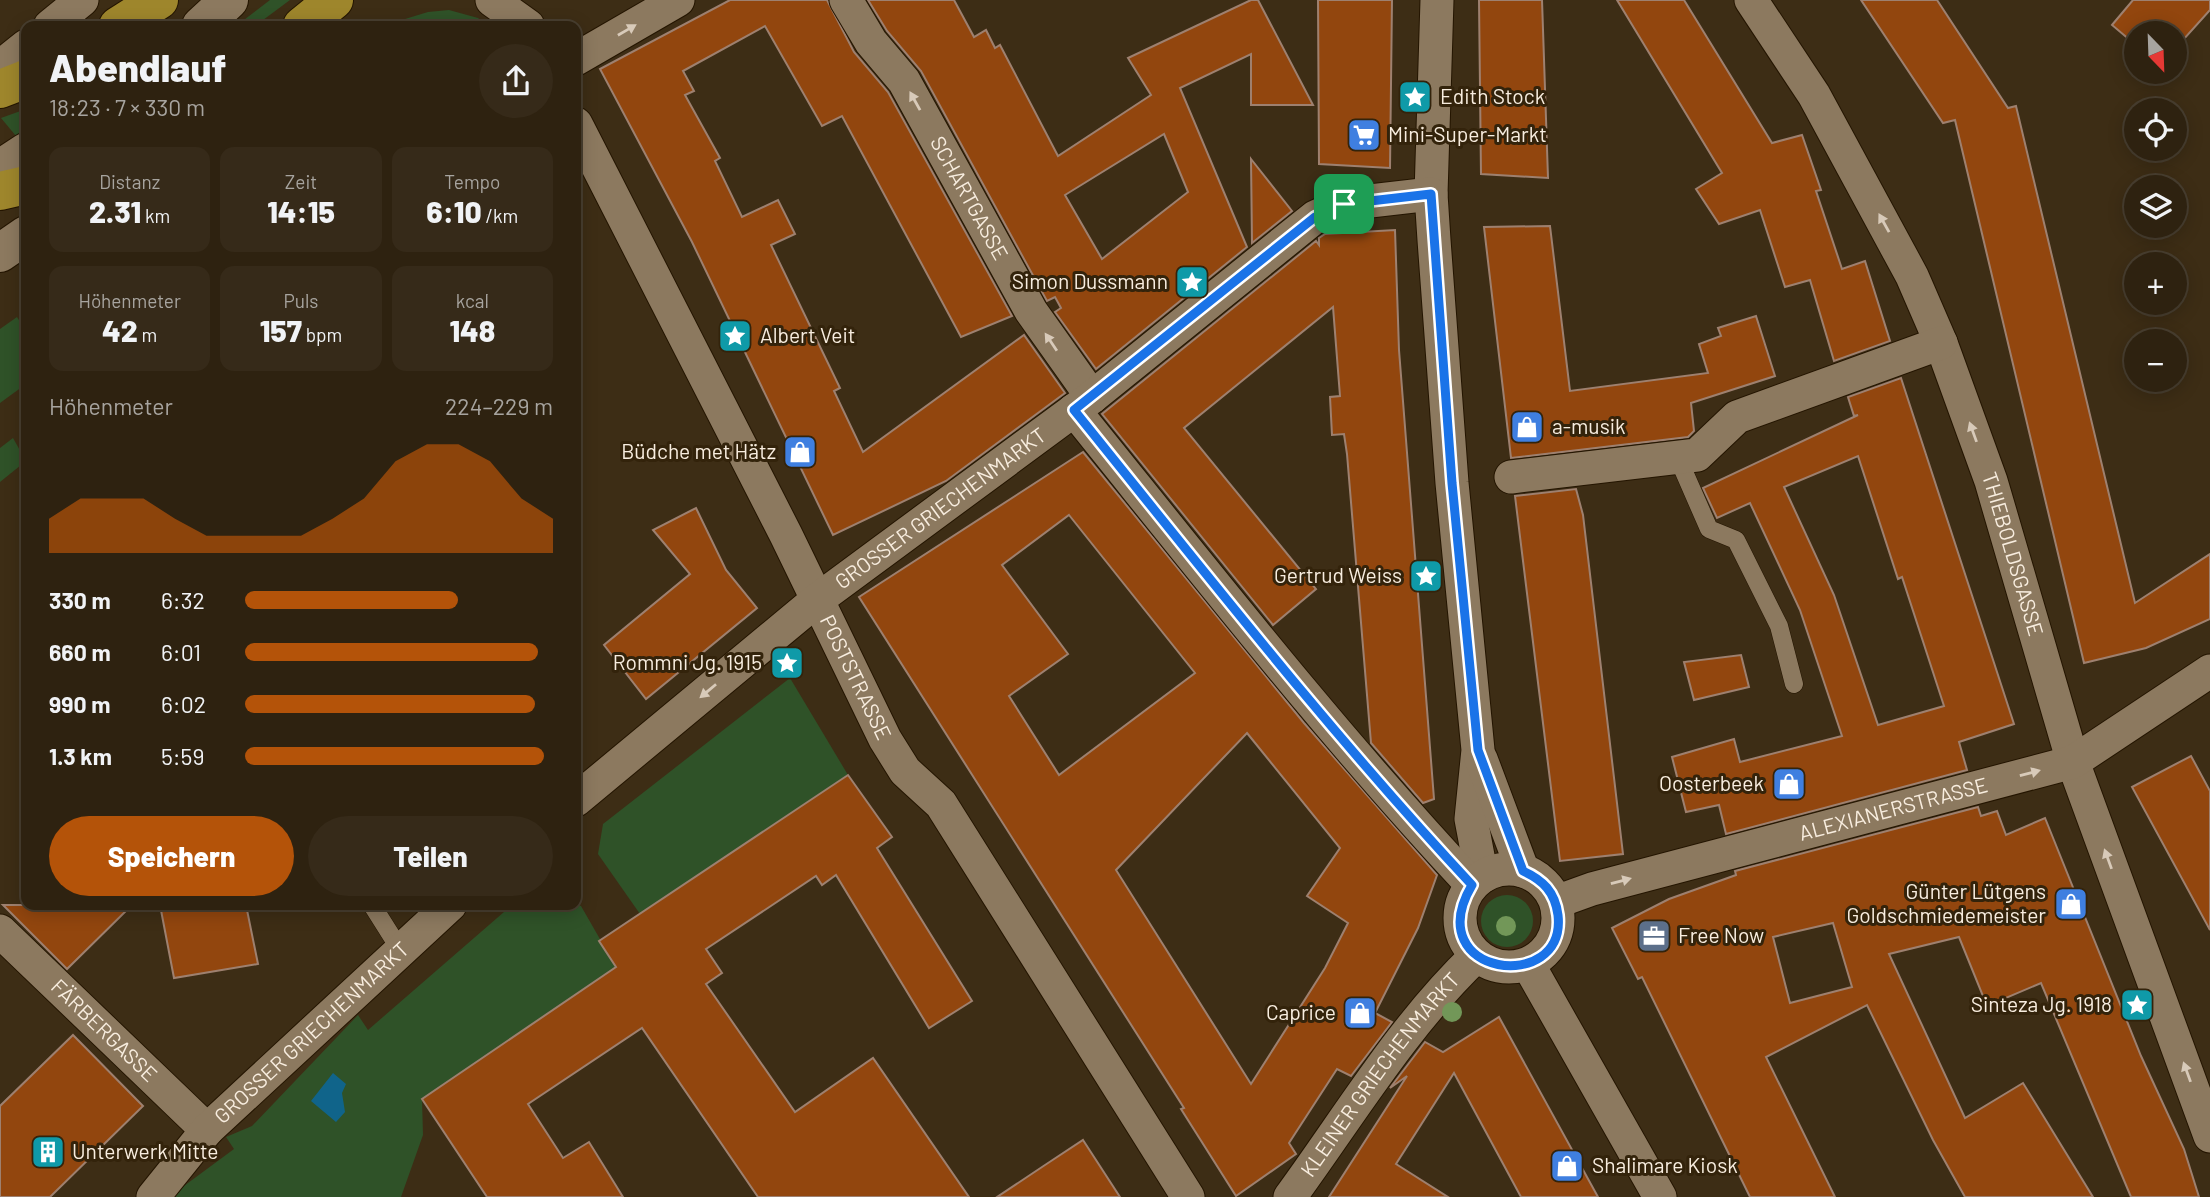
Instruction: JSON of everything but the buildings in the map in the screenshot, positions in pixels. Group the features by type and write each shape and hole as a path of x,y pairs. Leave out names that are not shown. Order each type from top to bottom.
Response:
{"main road":[{"path":"126,21 159,0"},
{"path":"206,21 229,0"},
{"path":"0,89 21,81"},
{"path":"0,169 21,155"},
{"path":"0,191 21,186"},
{"path":"0,253 21,238"}],"street":[{"path":"56,21 82,0"},
{"path":"492,0 522,21"},
{"path":"519,0 527,21"},
{"path":"581,56 678,0"},
{"name":"SCHARTGASSE","path":"846,0 871,42 904,81 1083,403 1263,644 1404,813 1477,881"},
{"path":"1437,0 1431,194 1452,483 1478,750 1471,819 1477,881 1459,914 1466,944 1476,956 1501,967 1528,964 1543,954 1554,939 1558,921 1556,902 1537,878 1523,871 1502,869 1477,881"},
{"name":"THIEBOLDSGASSE","path":"1751,0 1814,95 1912,276 1941,343 1991,481 2073,762 2210,1136"},
{"path":"0,67 21,50"},
{"name":"POSTSTRASSE","path":"581,134 885,739 905,771 942,804 1188,1197"},
{"name":"GROSSER GRIECHENMARKT","path":"581,796 817,600 1083,403 1315,217 1344,204 1431,194"},
{"path":"1511,477 1697,455 1737,417 1941,343"},
{"name":"ALEXIANERSTRASSE","path":"1556,902 1592,889 2073,762 2210,671"},
{"path":"1478,750 1523,871"},
{"name":"GROSSER GRIECHENMARKT","path":"153,1197 207,1130 445,910"},
{"name":"FÄRBERGASSE","path":"0,931 207,1130"},
{"name":"KLEINER GRIECHENMARKT","path":"1290,1197 1384,1062 1440,991 1476,956"},
{"path":"1528,964 1660,1197"}],"lane":[{"path":"1678,458 1709,529 1737,540 1779,625 1794,684"},
{"path":"375,910 401,951"}],"green space":[{"path":"270,0 290,0 262,21 243,21"},
{"path":"449,10 481,21 398,21 428,12"},
{"path":"21,111 21,132 16,136 1,118"},
{"path":"17,317 21,323 21,388 0,403 0,329"},
{"path":"13,438 21,452 21,465 0,482 0,448"},
{"path":"790,678 848,775 640,914 598,854 603,824"},
{"path":"1507,895 1517,897 1525,903 1531,911 1531,931 1525,939 1517,945 1507,947 1497,945 1489,939 1483,931 1481,921 1483,911 1489,903 1497,897"},
{"path":"581,906 616,967 422,1099 423,1135 401,1197 169,1197 234,1149 226,1137 252,1126 358,1015 368,1030 506,910 581,910"}],"water":[{"path":"333,1073 346,1084 342,1093 345,1112 336,1122 311,1101"}],"place":[{"name":"Edith Stock","path":"1415,97"},
{"name":"Mini-Super-Markt","path":"1364,135"},
{"name":"Simon Dussmann","path":"1192,282"},
{"name":"Albert Veit","path":"735,336"},
{"name":"a-musik","path":"1527,427"},
{"name":"Büdche met Hätz","path":"800,452"},
{"name":"Gertrud Weiss","path":"1426,576"},
{"name":"Rommni Jg. 1915","path":"787,663"},
{"name":"Oosterbeek","path":"1789,784"},
{"name":"Günter Lütgens Goldschmiedemeister","path":"2071,904"},
{"name":"Free Now","path":"1654,936"},
{"name":"Sinteza Jg. 1918","path":"2137,1005"},
{"name":"Caprice","path":"1360,1013"},
{"name":"Unterwerk Mitte","path":"48,1152"},
{"name":"Shalimare Kiosk","path":"1567,1166"}],"route":[{"path":"1431,194 1452,483 1478,750 1523,871 1537,878 1549,889 1556,902 1558,921 1554,939 1543,954 1528,964 1501,967 1488,963 1476,956 1466,944 1459,914 1472,885 1404,813 1074,410 1315,217 1344,204 1376,198 1431,194"}]}
